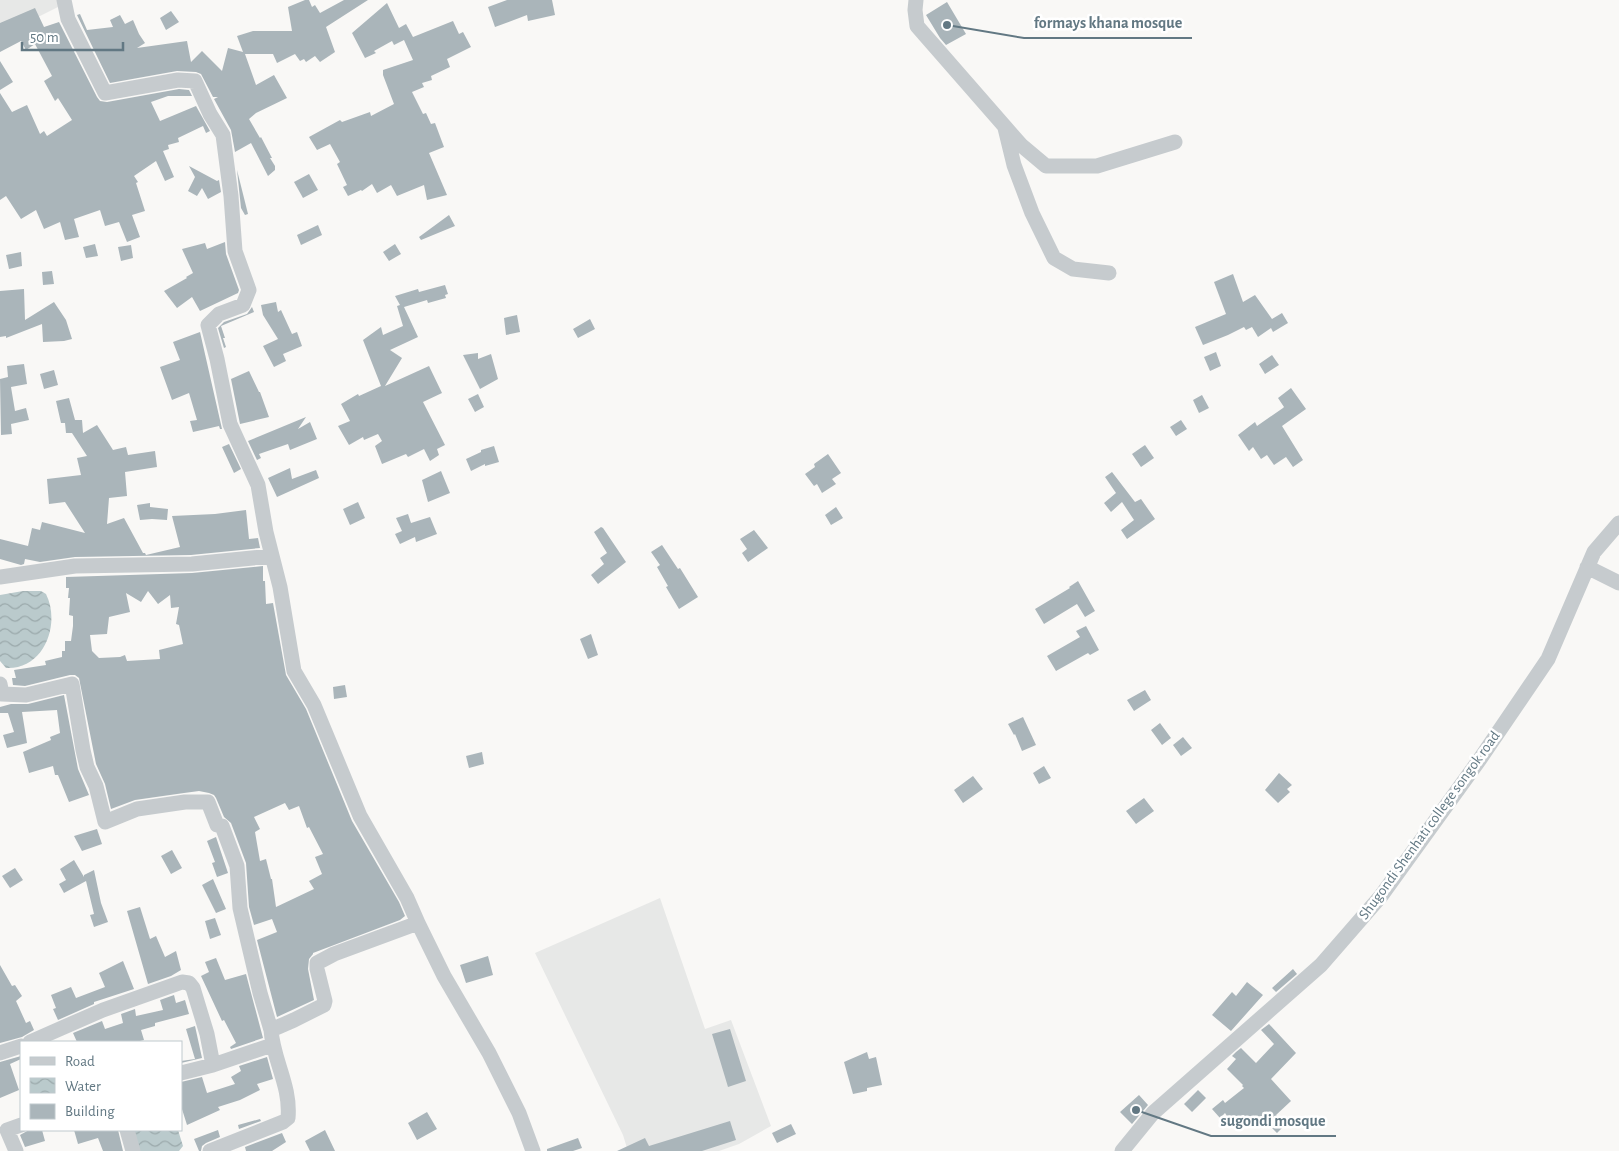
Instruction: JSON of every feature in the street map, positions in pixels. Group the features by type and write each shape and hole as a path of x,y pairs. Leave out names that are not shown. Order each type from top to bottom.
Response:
{"street":[{"path":"64,0 68,19 105,93 178,80 195,81 210,114 223,135 232,196 235,252 249,290 243,305 219,314 208,325 230,424 258,485 280,587 294,671 314,705 360,816 406,898 444,976 489,1053 519,1113 533,1151"},
{"path":"916,0 917,26 1004,127 1021,145 1046,166 1097,166 1175,142"},
{"path":"1004,127 1017,173 1032,213 1054,258 1073,269 1109,272"},
{"name":"Shugondi Shenhati college songok road","path":"1122,1151 1153,1114 1321,966 1381,896 1480,759 1548,659 1594,552 1619,523"},
{"path":"0,577 76,566 192,564 272,556"},
{"path":"1587,567 1619,583"},
{"path":"1,691 26,695 72,684 87,767 96,786 105,822 137,809 185,802 208,802 217,825 222,826 237,866 240,908 260,993 284,1077 288,1101 288,1118 283,1122 210,1151"},
{"path":"182,1073 213,1065 272,1037 294,1020 324,1004 325,1001 316,965 322,959 418,923"},
{"path":"32,1041 111,1007 182,982 189,983 193,988 213,1065"},
{"path":"0,1053 20,1046"},
{"path":"3,1123 20,1125"},
{"path":"3,1123 16,1151"},
{"path":"126,1131 133,1151"}],"shaded area":[{"path":"0,0 60,0 62,5 0,36"},
{"path":"660,898 705,1029 731,1020 771,1126 739,1144 719,1151 623,1151 627,1148 623,1135 535,953"}],"water":[{"path":"23,591 41,591 46,594 50,606 50,631 46,643 30,662 19,667 6,668 0,661 0,595"},
{"path":"129,1131 178,1131 183,1146 179,1151 137,1151"}],"building":[{"path":"309,0 312,7 315,5 320,13 344,0 368,0 326,27 335,52 320,62 315,56 306,62 304,59 300,61 295,54 277,63 273,54 245,54 256,85 274,75 287,98 256,113 249,119 261,137 275,166 275,170 268,176 251,143 235,152 231,130 214,99 218,97 213,97 201,74 177,71 110,83 77,15 80,14 87,30 113,27 110,20 120,15 125,24 133,20 145,43 137,48 187,41 191,62 202,51 222,71 228,48 243,52 237,36 253,31 292,31 288,7"},
{"path":"507,0 552,0 555,15 528,21 527,15 495,27 488,7"},
{"path":"947,2 966,34 946,45 926,15"},
{"path":"387,3 399,28 406,24 413,37 453,21 459,34 463,32 471,47 447,59 450,67 431,76 432,80 422,83 424,87 412,92 423,114 426,113 431,124 435,123 444,147 429,153 447,195 427,200 424,185 397,196 391,185 377,193 372,184 362,191 348,196 343,187 347,185 337,164 340,162 330,144 317,150 309,137 340,120 342,122 370,112 371,116 394,104 383,75 383,70 413,60 404,40 394,45 392,41 374,51 376,53 365,58 352,33"},
{"path":"35,8 44,27 59,22 100,101 107,102 179,89 189,90 192,96 168,96 151,102 160,121 196,106 210,131 206,133 203,126 178,138 179,142 168,145 169,149 163,151 174,177 165,181 156,161 134,176 138,182 136,183 145,211 132,215 140,237 127,242 119,222 105,226 100,210 74,219 79,237 65,240 60,222 44,229 36,210 21,219 6,196 0,200 0,93 12,112 27,105 40,134 44,131 47,136 72,120 58,98 55,101 44,81 52,76 35,44 26,50 21,41 0,52 0,23"},
{"path":"171,11 179,22 166,30 160,18"},
{"path":"0,61 13,82 0,90"},
{"path":"189,166 217,181 219,180 221,192 208,199 202,188 197,196 188,191 195,177"},
{"path":"237,170 248,214 245,215 241,208"},
{"path":"309,174 318,190 303,198 294,182"},
{"path":"449,215 455,226 421,240 419,237"},
{"path":"318,225 322,235 301,245 297,235"},
{"path":"225,242 226,254 239,290 238,293 200,311 192,297 177,308 164,291 193,273 182,249 205,243 207,249"},
{"path":"95,244 98,256 86,258 83,247"},
{"path":"395,244 401,254 389,261 383,252"},
{"path":"131,245 133,258 121,261 118,247"},
{"path":"21,252 22,266 9,269 6,255"},
{"path":"52,271 54,284 43,285 42,272"},
{"path":"1233,274 1243,302 1255,295 1272,319 1282,313 1288,323 1273,332 1271,328 1258,337 1252,327 1246,330 1244,327 1203,345 1195,327 1226,314 1214,282"},
{"path":"445,285 448,294 445,295 446,298 428,303 427,300 404,307 418,337 390,350 402,358 385,386 429,366 442,393 423,402 445,445 437,449 439,455 430,461 424,449 408,457 406,454 382,464 375,446 382,441 378,434 364,440 363,437 349,445 338,426 350,421 341,404 358,394 359,396 381,386 363,340 381,327 383,335 403,326 397,306 400,305 395,296 418,289 419,292"},
{"path":"24,289 25,320 54,302 66,320 72,339 43,342 42,324 6,338 6,336 0,337 0,291"},
{"path":"276,302 278,312 281,310 292,334 297,332 302,346 283,354 286,361 274,367 263,346 278,339 263,315 261,305"},
{"path":"252,307 254,312 221,326 225,338 223,338 226,347 224,348 218,328 224,322 247,314"},
{"path":"517,315 520,332 506,335 504,318"},
{"path":"590,319 595,329 578,338 573,329"},
{"path":"200,332 222,429 219,426 193,432 190,421 197,420 189,393 172,400 160,367 180,360 173,342"},
{"path":"1216,352 1221,366 1210,371 1204,357"},
{"path":"478,353 478,359 491,354 498,379 480,389 463,355"},
{"path":"1272,355 1279,365 1265,374 1259,364"},
{"path":"24,364 27,384 11,387 15,411 26,408 29,420 11,424 12,434 1,435 0,379 8,377 7,366"},
{"path":"54,370 58,385 44,389 40,374"},
{"path":"249,371 260,392 269,417 240,424 231,379"},
{"path":"1291,388 1306,409 1282,426 1303,460 1293,467 1286,457 1274,465 1267,455 1261,459 1253,447 1249,451 1238,435 1255,422 1257,426 1283,408 1278,398"},
{"path":"478,394 484,407 475,412 468,399"},
{"path":"1202,395 1209,408 1199,413 1193,400"},
{"path":"69,398 75,420 82,420 83,433 97,425 113,450 126,447 128,455 155,451 157,467 125,472 127,496 109,498 107,524 124,518 143,553 146,555 180,547 172,516 246,510 249,539 258,538 260,548 191,555 75,557 40,562 25,559 24,564 21,565 0,559 0,539 28,546 32,528 40,530 42,522 85,533 65,502 49,504 47,479 81,475 77,458 87,456 72,433 66,433 65,423 61,423 56,401"},
{"path":"306,417 298,429 310,422 317,439 290,450 288,444 259,454 261,458 257,460 248,441"},
{"path":"1181,420 1187,429 1176,436 1170,427"},
{"path":"229,444 241,469 234,473 222,447"},
{"path":"1145,445 1154,458 1141,467 1132,454"},
{"path":"494,446 499,462 485,466 485,464 471,471 466,459 481,452 481,450"},
{"path":"828,454 841,473 832,479 836,484 822,493 817,484 814,486 805,474 815,467 814,464"},
{"path":"290,468 292,479 316,470 319,478 277,497 268,478"},
{"path":"441,471 450,493 428,502 422,480"},
{"path":"1112,472 1135,502 1141,499 1155,519 1127,539 1121,530 1134,520 1122,502 1111,512 1104,503 1116,493 1105,477"},
{"path":"358,502 365,518 350,525 343,509"},
{"path":"150,503 150,507 168,509 167,520 140,520 137,505"},
{"path":"836,507 843,518 831,525 825,515"},
{"path":"408,514 411,523 430,517 437,534 416,542 415,537 400,544 395,534 402,531 396,518"},
{"path":"601,527 626,562 598,584 591,575 604,564 600,558 607,553 594,532"},
{"path":"754,530 768,548 748,562 742,553 747,549 740,539"},
{"path":"662,545 678,569 680,568 698,597 679,609 657,567 660,565 651,552"},
{"path":"263,566 266,604 273,603 286,675 306,709 352,821 399,902 405,916 400,920 313,953 309,959 308,969 314,1000 277,1017 257,940 277,932 272,919 254,925 249,907 246,863 231,823 224,817 214,795 199,791 184,793 135,800 111,809 105,784 96,764 79,678 75,675 70,675 25,686 13,685 12,678 16,678 14,670 46,665 45,661 62,657 62,651 65,651 65,641 71,641 73,616 69,615 70,598 68,598 69,588 66,588 66,577 192,573","holes":["148,591 158,604 170,595 171,608 179,607 176,624 179,625 183,644 159,650 160,659 127,661 125,655 99,658 92,651 90,635 107,634 109,617 130,612 126,593 141,602","285,803 289,810 299,806 307,828 309,827 323,854 315,857 322,874 309,881 314,889 276,907 272,879 266,859 260,861 255,832 260,829 254,817"]},
{"path":"1078,581 1095,611 1085,617 1077,604 1044,624 1035,609 1070,588"},
{"path":"1086,626 1099,650 1090,655 1088,653 1056,671 1047,656 1080,637 1076,631"},
{"path":"591,634 598,655 588,659 580,639"},
{"path":"345,685 347,697 334,699 333,687"},
{"path":"1145,690 1151,700 1134,711 1127,700"},
{"path":"64,695 78,769 89,795 69,802 58,775 55,775 53,766 29,773 23,752 51,740 50,737 60,733 57,710 22,712 27,743 7,748 3,735 14,732 8,713 0,713 0,707 11,704 28,704"},
{"path":"1023,717 1036,745 1022,751 1015,734 1008,724"},
{"path":"1160,723 1171,738 1162,745 1151,730"},
{"path":"1183,737 1192,748 1181,756 1173,745"},
{"path":"482,752 484,764 469,768 466,756"},
{"path":"1044,766 1051,778 1039,784 1033,773"},
{"path":"1279,773 1292,785 1287,789 1290,792 1278,803 1265,790"},
{"path":"973,776 983,789 963,803 954,790"},
{"path":"1144,798 1154,811 1136,824 1126,811"},
{"path":"97,829 102,844 82,851 74,836"},
{"path":"216,837 228,873 217,877 212,863 215,862 207,841"},
{"path":"172,850 182,868 171,874 161,856"},
{"path":"74,860 84,877 84,875 94,870 101,903 108,922 94,927 90,915 94,914 86,881 64,893 59,884 66,880 60,869"},
{"path":"15,868 23,880 10,888 2,876"},
{"path":"213,879 226,909 216,913 202,885"},
{"path":"140,907 150,939 156,936 165,957 176,951 181,970 171,976 148,984 127,911"},
{"path":"215,918 221,935 210,939 205,921"},
{"path":"488,956 493,975 466,983 460,965"},
{"path":"216,958 225,980 246,974 263,1038 231,1049 230,1047 236,1043 224,1020 222,1021 201,976 209,972 205,962"},
{"path":"123,961 134,989 94,1002 94,1004 58,1020 53,1009 56,1008 51,995 71,987 76,998 105,987 99,973"},
{"path":"0,965 12,986 15,985 22,996 16,1001 26,1023 30,1021 34,1030 22,1037 0,1043"},
{"path":"1293,969 1297,974 1276,992 1272,988"},
{"path":"1247,982 1263,995 1231,1031 1212,1015 1232,992 1236,996"},
{"path":"174,995 176,1003 185,1000 189,1014 155,1023 155,1026 141,1030 144,1040 140,1041 77,1041 73,1033 102,1021 105,1029 123,1023 121,1014 135,1009 136,1016 163,1010 160,1000"},
{"path":"1269,1024 1296,1053 1271,1079 1291,1101 1276,1115 1285,1125 1277,1133 1260,1116 1254,1120 1252,1118 1245,1123 1240,1116 1231,1122 1225,1113 1220,1118 1212,1109 1223,1100 1225,1103 1244,1088 1227,1069 1236,1059 1232,1056 1241,1048 1256,1063 1274,1044 1261,1030"},
{"path":"195,1026 202,1058 182,1063 182,1061 195,1059 186,1029"},
{"path":"730,1029 746,1081 728,1087 712,1034"},
{"path":"867,1052 869,1059 876,1057 882,1085 867,1088 867,1091 853,1094 844,1062"},
{"path":"20,1056 20,1059 10,1064 19,1090 0,1098 0,1062"},
{"path":"267,1057 273,1079 257,1084 260,1090 240,1100 218,1107 220,1110 187,1125 182,1109 182,1082 202,1077 207,1093 235,1084 231,1077 241,1071 239,1066"},
{"path":"1198,1090 1206,1098 1192,1112 1184,1104"},
{"path":"1139,1095 1148,1105 1132,1124 1120,1112"},
{"path":"427,1112 437,1129 417,1140 408,1123"},
{"path":"260,1119 261,1121 239,1129 238,1125"},
{"path":"730,1121 736,1140 702,1151 617,1151 645,1138 649,1146"},
{"path":"791,1124 796,1134 777,1143 772,1133"},
{"path":"218,1130 220,1137 206,1143 202,1146 201,1151 199,1151 194,1139"},
{"path":"325,1130 335,1151 310,1151 305,1141"},
{"path":"27,1131 42,1131 45,1141 25,1147 20,1135"},
{"path":"74,1131 118,1131 123,1151 103,1151 98,1138 78,1144"},
{"path":"282,1133 286,1142 272,1151 246,1151 245,1147"},
{"path":"578,1138 582,1148 573,1151 547,1151 547,1149"}],"place":[{"name":"formays khana mosque","path":"947,25"},
{"name":"sugondi mosque","path":"1136,1110"}]}
